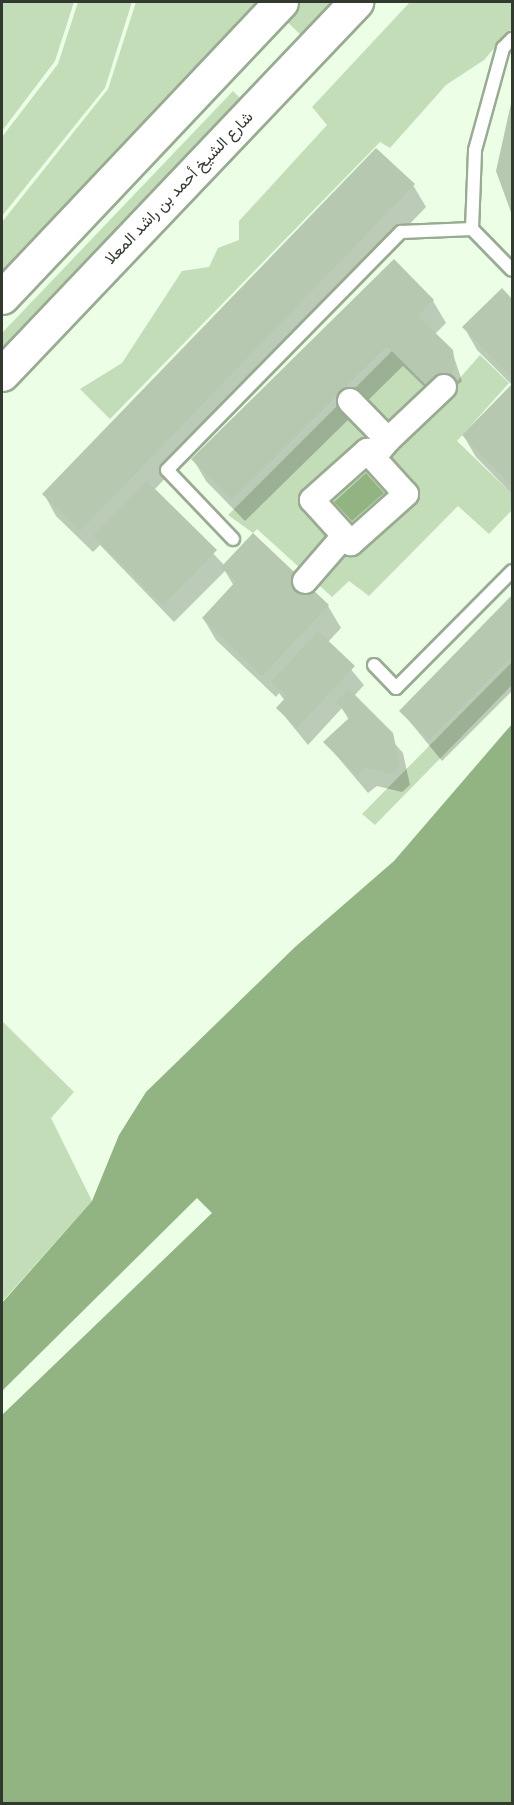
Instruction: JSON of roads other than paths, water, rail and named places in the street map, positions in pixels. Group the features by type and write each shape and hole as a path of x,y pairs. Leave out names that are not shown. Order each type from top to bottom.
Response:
{"main road":[{"path":"2,297 281,2"},
{"name":"شارع الشيخ أحمد بن راشد المعلا","path":"2,374 356,2"}],"street":[{"path":"350,401 381,448 406,494 351,543 312,500 367,451 381,448 444,387"},
{"path":"304,582 344,536"}],"lane":[{"path":"513,39 503,48 475,150 472,229 513,270"},
{"path":"233,539 167,470 401,232 472,229"},
{"path":"374,665 396,688 513,571"}]}
